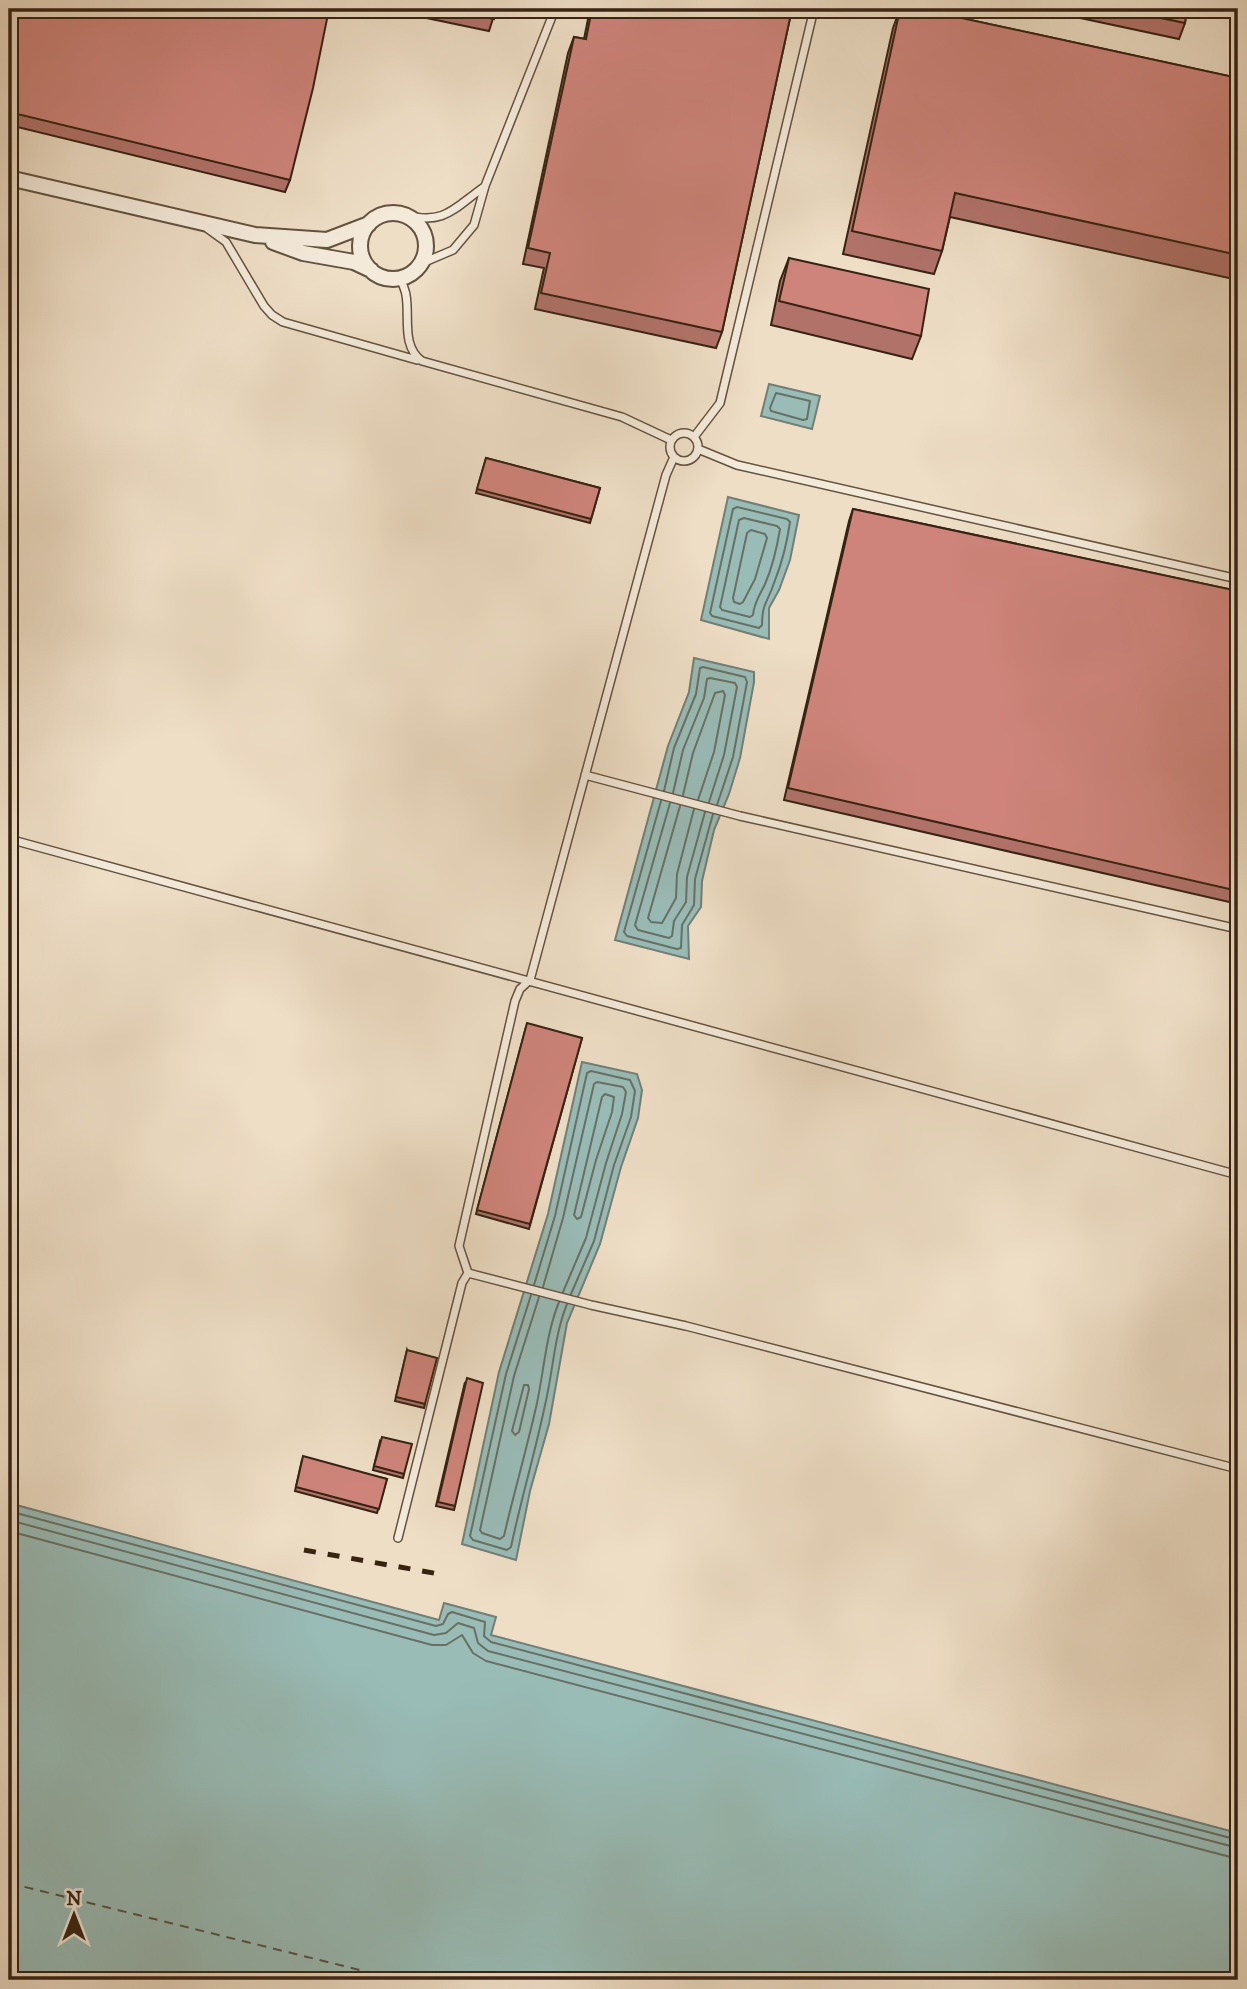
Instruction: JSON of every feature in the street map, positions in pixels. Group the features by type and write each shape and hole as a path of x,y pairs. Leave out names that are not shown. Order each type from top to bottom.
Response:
{"street":[{"path":"9,178 256,235 303,253 354,262 391,278 400,278 415,271 425,256 425,236 414,220 405,215 385,214 369,224 327,240 256,235"},
{"path":"369,224 361,241 361,250 368,266 374,272"}],"lane":[{"path":"420,264 453,250 474,225 485,186 555,9"},
{"path":"694,437 720,403 814,9"},
{"path":"405,215 426,219 441,217 485,186"},
{"path":"182,218 214,232 226,243 264,306 283,322 622,417 671,440"},
{"path":"400,278 406,294 409,343 415,356 422,361"},
{"path":"671,440 682,433 694,437"},
{"path":"671,440 670,449 674,457 686,461 694,457 698,449 694,437"},
{"path":"698,449 737,465 1238,579"},
{"path":"468,1273 458,1246 515,1001 520,989 530,980 666,475 674,457"},
{"path":"585,775 740,816 1238,929"},
{"path":"9,839 1238,1175"},
{"path":"468,1273 590,1305 687,1326 1238,1469"},
{"path":"398,1538 462,1283 468,1273"}],"water":[{"path":"769,384 820,396 812,429 761,416"},
{"path":"728,497 799,515 790,560 769,608 769,639 701,620"},
{"path":"694,658 754,672 754,682 740,758 714,830 702,881 701,907 688,926 689,959 615,940 668,746 689,692"},
{"path":"582,1062 637,1074 642,1090 638,1118 621,1167 600,1244 567,1323 549,1424 530,1491 516,1560 462,1544 499,1372 548,1214"},
{"path":"9,1503 439,1620 444,1603 496,1617 491,1635 1238,1833 1238,1980 9,1980"}],"building":[{"path":"9,9 329,9 290,180 9,112"},
{"path":"445,9 496,9 494,19"},
{"path":"592,9 792,9 722,332 541,293 550,253 528,248 574,37 586,39"},
{"path":"900,9 920,9 1238,78 1238,255 955,193 942,251 852,231"},
{"path":"1118,9 1187,9 1185,23"},
{"path":"789,258 929,289 921,336 779,301"},
{"path":"486,458 600,488 591,519 477,489"},
{"path":"853,509 1238,591 1238,891 788,788"},
{"path":"527,1023 582,1038 530,1224 477,1210"},
{"path":"407,1350 437,1358 425,1404 396,1397"},
{"path":"467,1378 483,1383 455,1506 438,1502"},
{"path":"382,1437 412,1444 404,1474 374,1466"},
{"path":"303,1456 387,1479 379,1509 296,1487"}],"ferry route":[{"path":"9,1883 400,1980"}],"railway":[{"path":"304,1550 439,1574"}]}
